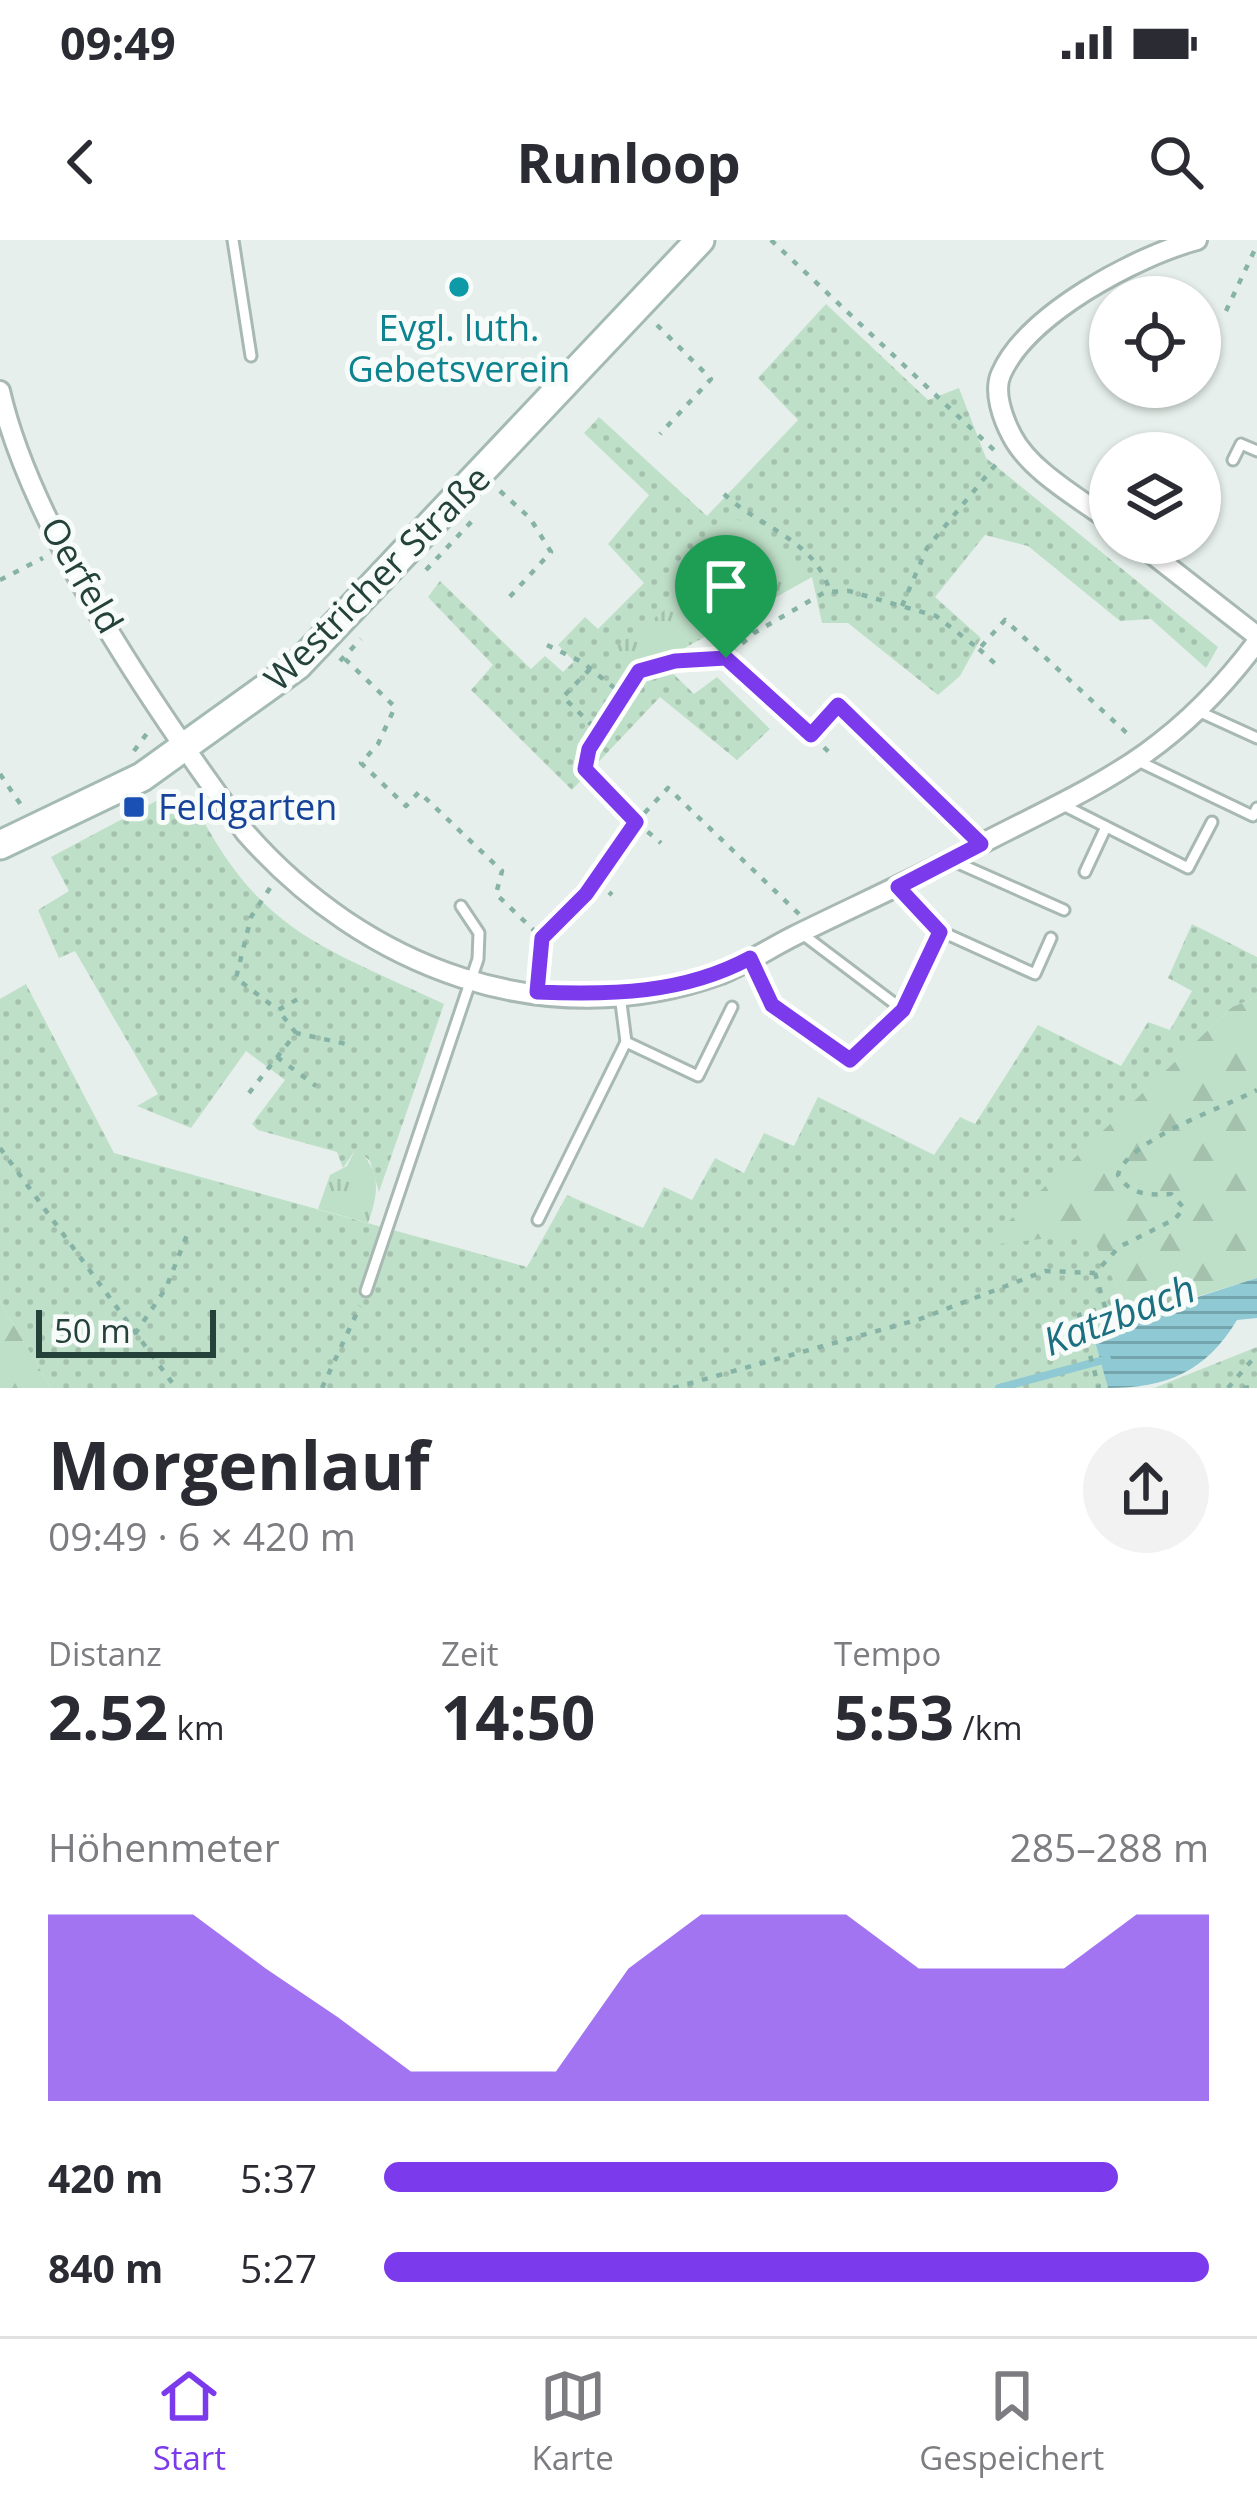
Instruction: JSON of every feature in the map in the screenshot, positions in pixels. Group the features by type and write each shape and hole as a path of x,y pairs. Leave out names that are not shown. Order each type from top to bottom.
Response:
{"street":[{"name":"Westricher Straße","path":"0,845 119,789 187,747 251,704 312,652 700,240"},
{"path":"1089,504 1014,441 1000,408 999,378 1018,347 1049,318 1169,247 1197,240"},
{"name":"Oerfeld","path":"0,391 29,478 63,549 187,747"},
{"path":"187,747 245,832 280,872 358,933 397,955 470,981 537,992 620,995 722,973 1065,806 1143,758 1200,712 1257,639 1164,564"}],"lane":[{"path":"232,240 251,356"},
{"path":"1233,460 1241,444 1257,452"},
{"path":"1200,712 1257,738"},
{"path":"1143,758 1253,816 1257,808"},
{"path":"1065,806 1189,868 1212,822"},
{"path":"1085,872 1106,827"},
{"path":"951,860 1064,910"},
{"path":"898,887 940,932 1035,974 1051,938"},
{"path":"366,1291 481,946 461,906"},
{"path":"807,930 903,1010"},
{"path":"750,958 772,1005 850,1060 903,1010 940,932"},
{"path":"538,1220 626,1042 620,995"},
{"path":"626,1042 698,1076 732,1007"}],"path":[{"path":"771,240 1002,456 927,548 902,606"},
{"path":"1226,310 1257,245"},
{"path":"652,321 711,379 660,434"},
{"path":"499,491 530,518 551,552 504,603"},
{"path":"724,494 744,513 805,549 823,567 830,592"},
{"path":"0,580 63,549"},
{"path":"661,843 585,769 599,732 639,671 675,661 726,658 754,633 830,592 849,591 936,616 1000,668"},
{"path":"980,649 1005,620 1143,758"},
{"path":"548,645 622,694"},
{"path":"344,658 395,707 378,744 361,763 406,806 419,792 486,856 502,872 496,894 542,938"},
{"path":"726,658 831,754"},
{"path":"590,670 563,698 599,732"},
{"path":"811,735 838,705 981,844"},
{"path":"0,774 22,808"},
{"path":"537,992 542,938 597,881 636,822 668,788 807,930"},
{"path":"280,872 251,917 236,978 278,1010 296,1033 351,1045"},
{"path":"597,881 612,895"},
{"path":"278,1010 298,999"},
{"path":"249,1093 296,1033"},
{"path":"277,1057 316,1086"},
{"path":"1095,1273 1119,1246 1175,1219 1184,1208 1171,1194 1137,1193 1125,1187 1118,1175 1121,1162 1141,1147 1257,1090"},
{"path":"0,1148 176,1388"},
{"path":"135,1334 166,1288 188,1235"},
{"path":"673,1388 920,1319 1045,1271 1095,1273"},
{"path":"1095,1273 1105,1307 1079,1315 1099,1387"},
{"path":"322,1388 366,1291"},
{"path":"1228,1388 1257,1354"},
{"path":"1243,1388 1257,1387"}],"green space":[{"path":"826,304 928,400 959,388 986,458 1089,542 1089,564 1116,564 1218,647 1206,668 1151,619 1120,621 1028,546 985,535 935,597 981,638 960,676 938,695 848,623 822,623 812,577 677,601 628,673 659,660 694,694 717,677 770,729 737,760 660,697 572,790 471,690 493,665 428,597 440,581 531,669 545,656 563,672 574,661 558,645 585,617 598,629 644,583 608,544 649,495 584,433 599,417 707,516 798,420 758,378"},
{"path":"738,519 812,577 676,653 628,673 609,652 677,601 676,563"},
{"path":"173,792 193,801 242,880 296,930 444,1004 379,1192 370,1161 356,1149 343,1168 337,1152 258,1130 252,1124 285,1080 246,1051 191,1128 137,1106 158,1094 75,951 59,958 38,910 69,891 51,857"},
{"path":"1192,924 1257,957 1257,997 1232,1007 985,1245 1090,1232 1132,1317 1092,1331 1108,1388 51,1388 0,1302 0,999 26,984 114,1153 527,1267 567,1195 643,1228 664,1187 692,1200 715,1158 744,1173 764,1133 794,1146 818,1097 934,1155 960,1117 975,1124 1038,1025 1121,1066 1148,1022 1170,1030 1192,991 1168,978"},
{"path":"1257,997 1257,1278 1132,1317 1090,1233 983,1246 1232,1007"},
{"path":"356,1148 370,1165 376,1183 368,1223 318,1209 330,1175 347,1166"},
{"path":"0,1302 51,1388 0,1388"},
{"path":"1257,1347 1257,1388 1154,1388"}],"water":[{"path":"1257,1278 1257,1318 1237,1320 1198,1364 1148,1385 1108,1388 1092,1331"}],"waterway":[{"name":"Katzbach","path":"999,1388 1107,1359"}],"place":[{"name":"Evgl. luth. Gebetsverein","path":"459,287"},
{"name":"Feldgarten","path":"134,807"}],"route":[{"path":"726,658 811,735 838,705 981,844 898,887 940,932 903,1010 850,1060 772,1005 750,958 722,973 618,995 537,992 542,938 586,894 636,822 597,787 585,769 589,749 639,671 675,661 726,658"}]}
